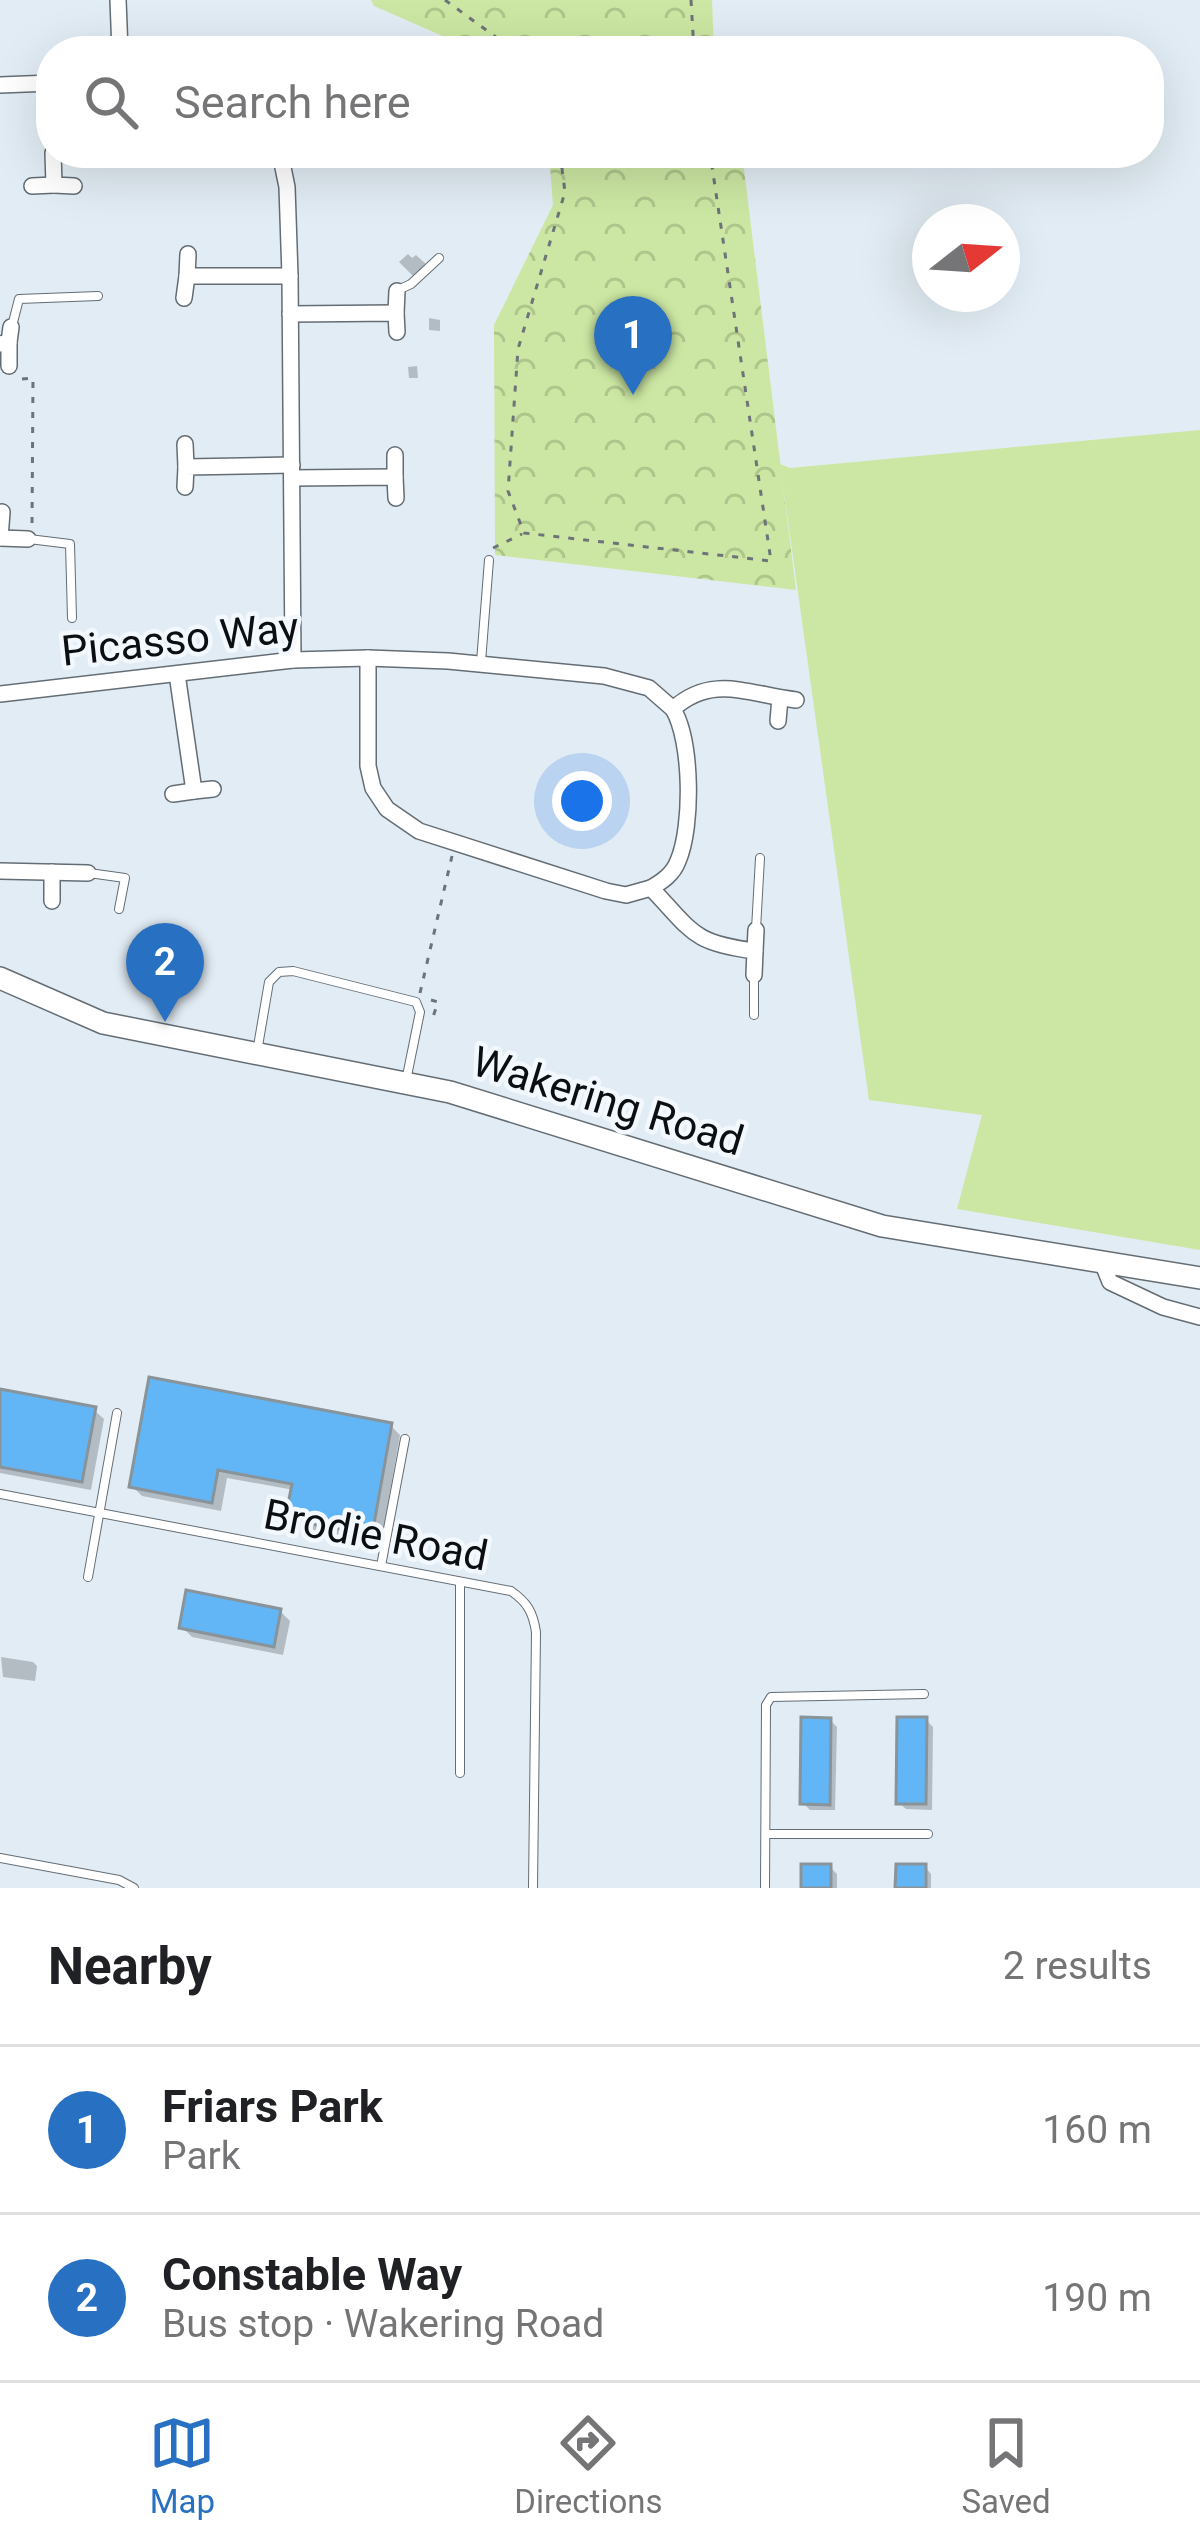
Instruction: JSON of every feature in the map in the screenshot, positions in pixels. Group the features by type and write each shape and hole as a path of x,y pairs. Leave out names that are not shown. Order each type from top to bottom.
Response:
{"street":[{"path":"118,0 119,36"},
{"path":"0,85 36,83"},
{"path":"53,168 54,185"},
{"path":"283,168 290,276 293,660"},
{"path":"32,186 74,186"},
{"path":"184,298 188,254"},
{"path":"187,276 290,276"},
{"path":"397,291 397,332"},
{"path":"290,314 396,313"},
{"path":"7,338 9,366"},
{"path":"185,444 185,487"},
{"path":"395,455 396,498"},
{"path":"186,466 395,477"},
{"path":"2,512 0,538 30,539"},
{"path":"368,658 368,766 387,809 401,821 455,842 626,895 651,889 670,875 684,840 686,738 673,709 692,692 708,687 788,699 778,722"},
{"name":"Picasso Way","path":"0,694 293,660 368,658 481,664 630,681 649,688 673,709"},
{"path":"177,674 194,791"},
{"path":"173,794 213,789"},
{"path":"0,871 88,873"},
{"path":"52,872 52,901"},
{"path":"651,889 693,934 713,946 755,951"},
{"path":"754,975 756,930"},
{"name":"Wakering Road","path":"0,978 103,1023 406,1083 507,1109 882,1226 1200,1278"},
{"path":"1102,1262 1110,1282 1163,1307 1200,1317"}],"lane":[{"path":"397,291 439,258"},
{"path":"7,338 19,299 98,296"},
{"path":"30,539 70,544 72,618"},
{"path":"481,664 488,560"},
{"path":"756,930 760,858"},
{"path":"88,873 125,878 119,909"},
{"path":"257,1054 268,982 279,972 293,971 416,1002 419,1019 406,1083"},
{"path":"754,975 754,1015"},
{"path":"88,1577 117,1413"},
{"path":"381,1566 405,1439"},
{"name":"Brodie Road","path":"0,1494 511,1591 529,1606 534,1618 533,1888"},
{"path":"460,1582 460,1773"},
{"path":"765,1888 766,1705 771,1697 924,1694"},
{"path":"767,1834 928,1834"},
{"path":"0,1858 119,1880 134,1888"}],"path":[{"path":"445,0 494,36"},
{"path":"692,0 693,36"},
{"path":"524,533 508,491 518,349 565,192 562,168"},
{"path":"488,560 491,549 524,533 771,561 712,168"},
{"path":"9,366 11,379 33,378 30,539"},
{"path":"431,1022 438,1002 419,996 455,842"}],"green space":[{"path":"371,0 712,0 713,36 443,36 374,6"},
{"path":"550,168 744,168 796,590 495,555 494,325 553,205"},
{"path":"1200,430 1200,1250 957,1209 982,1115 869,1100 780,464 790,468"}],"building":[{"path":"149,1377 392,1423 372,1535 285,1519 292,1484 218,1470 212,1503 129,1487"},
{"path":"0,1389 96,1407 82,1482 0,1467"},
{"path":"186,1590 281,1609 274,1647 179,1628"},
{"path":"801,1717 831,1718 830,1805 800,1804"},
{"path":"897,1717 927,1717 926,1804 896,1804"},
{"path":"801,1864 831,1864 831,1888 801,1888"},
{"path":"896,1864 926,1864 926,1888 895,1888"}],"place":[{"name":"Friars Park","path":"633,395"},
{"name":"Constable Way","path":"165,1022"}]}
